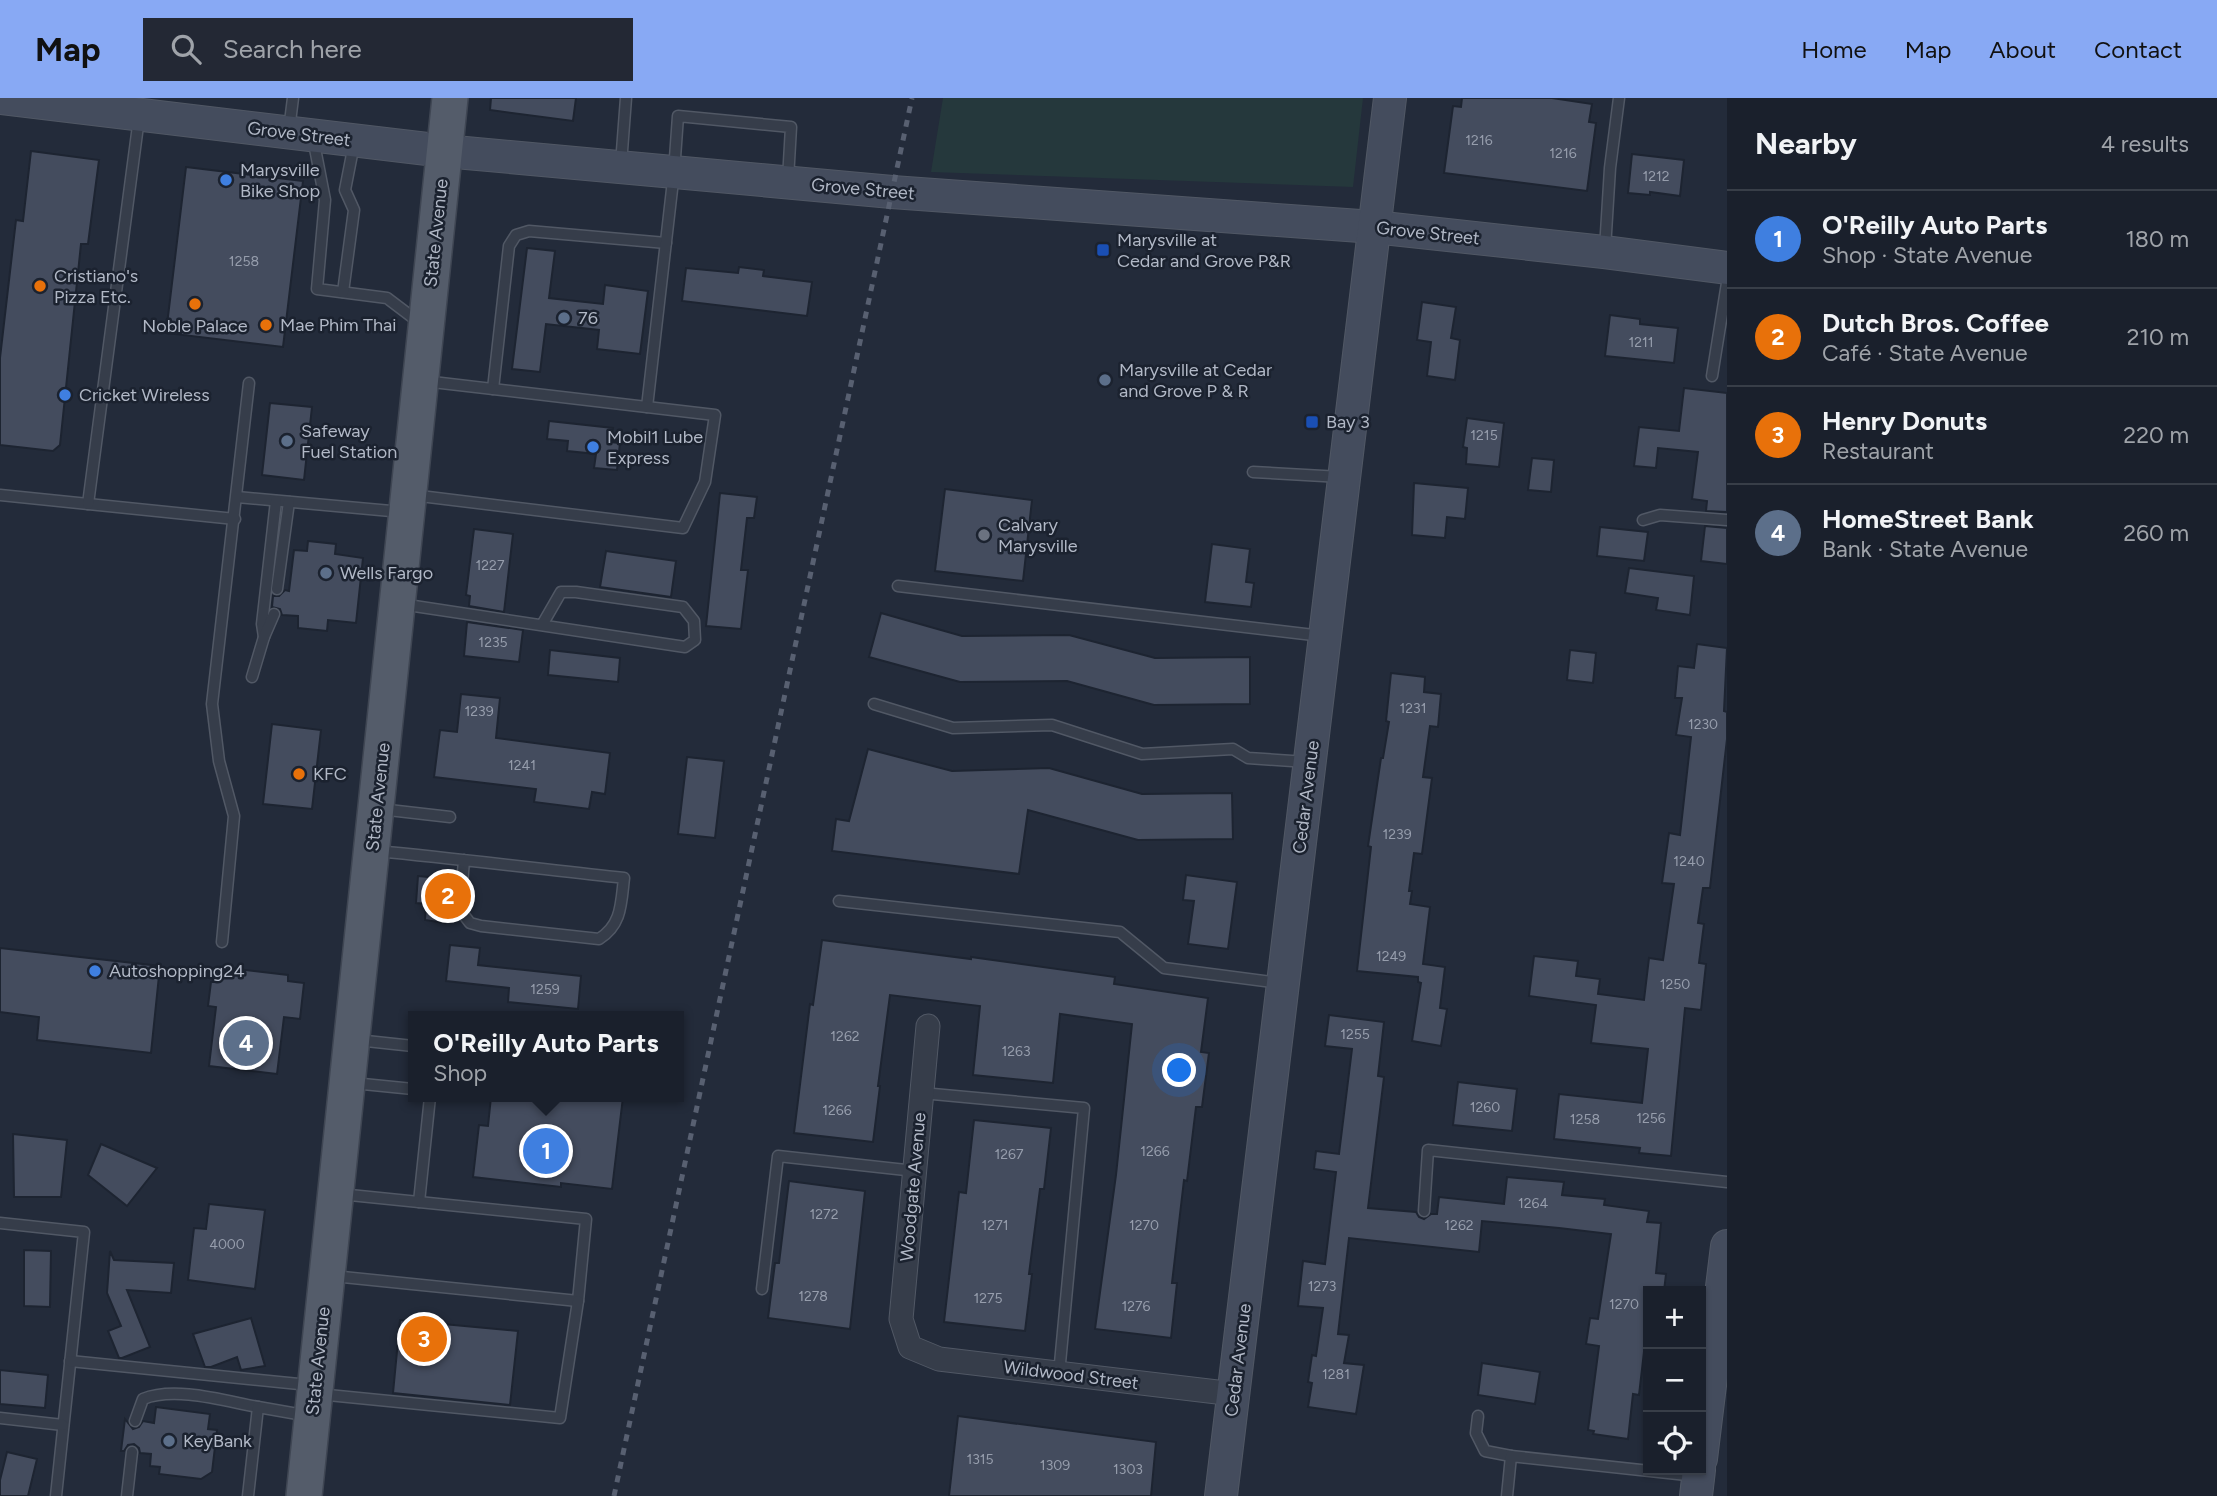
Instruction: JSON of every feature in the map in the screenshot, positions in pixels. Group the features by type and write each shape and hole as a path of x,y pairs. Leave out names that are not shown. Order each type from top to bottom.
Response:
{"main road":[{"name":"State Avenue","path":"304,1496 450,98"}],"street":[{"name":"Grove Street","path":"0,98 444,151 788,182 1374,227 1727,268"},
{"name":"Cedar Avenue","path":"1221,1496 1390,98"},
{"name":"Woodgate Avenue","path":"910,1347 901,1319 929,1026"},
{"path":"1706,1418 1727,1246"},
{"name":"Wildwood Street","path":"910,1347 939,1359 1234,1394"}],"lane":[{"path":"293,98 301,134 325,200 317,289 387,298 426,328"},
{"path":"621,167 626,98"},
{"path":"1604,252 1610,168 1619,98"},
{"path":"88,504 139,115"},
{"path":"646,407 674,172 678,116 792,127 788,182"},
{"path":"342,292 354,210 345,190 355,140"},
{"path":"493,389 509,246 516,235 529,231 666,243"},
{"path":"1712,376 1727,283"},
{"path":"237,498 289,502 409,503 682,528 705,482 715,415 421,380"},
{"path":"222,942 234,816 219,761 212,704 249,383"},
{"path":"1253,472 1344,477"},
{"path":"0,495 235,519"},
{"path":"264,637 262,624 276,501"},
{"path":"277,589 289,502"},
{"path":"1643,520 1660,515 1727,520"},
{"path":"898,586 1325,637"},
{"path":"399,604 657,645 685,647 695,640 694,621 682,607 576,592 561,592 541,625"},
{"path":"252,677 274,614"},
{"path":"874,704 953,728 1052,725 1142,754 1233,749 1248,758 1310,762"},
{"path":"377,808 450,817"},
{"path":"372,850 464,860 624,878 620,915 611,932 599,939 470,923 460,911 464,860"},
{"path":"839,901 1120,932 1164,968 1283,983"},
{"path":"351,1040 408,1046"},
{"path":"347,1083 408,1089"},
{"path":"922,1093 1084,1108 1059,1374"},
{"path":"419,1202 429,1102"},
{"path":"1424,1211 1427,1150 1727,1182"},
{"path":"762,1289 778,1156 915,1171"},
{"path":"70,1361 314,1399 560,1418 578,1301 586,1219 335,1194"},
{"path":"0,1223 84,1233 56,1496"},
{"path":"327,1275 578,1301"},
{"path":"135,1421 143,1399 155,1394 210,1398 258,1407 314,1399"},
{"path":"248,1496 258,1407"},
{"path":"1478,1416 1476,1433 1485,1451 1643,1469"},
{"path":"0,1418 63,1425"},
{"path":"127,1496 132,1452"},
{"path":"1507,1496 1511,1456"}],"green space":[{"path":"943,98 1363,98 1353,187 931,172"}],"building":[{"path":"491,98 576,98 573,121 490,110"},
{"path":"1462,98 1552,98 1592,104 1589,122 1596,123 1587,191 1444,173 1453,106 1461,107"},
{"path":"31,151 99,160 88,244 81,244 60,445 53,451 0,445 0,358 16,220 23,221"},
{"path":"1632,154 1684,160 1680,196 1650,192 1650,195 1628,193"},
{"path":"186,167 303,181 283,347 166,333"},
{"path":"527,248 555,251 549,298 603,304 605,285 648,291 640,354 597,349 599,330 546,324 540,372 512,369"},
{"path":"739,267 764,270 763,276 812,282 807,316 682,301 686,268 738,273"},
{"path":"1422,302 1456,307 1451,338 1460,340 1455,380 1427,376 1431,342 1417,340"},
{"path":"1610,315 1640,319 1640,324 1678,328 1674,363 1605,356"},
{"path":"1684,388 1727,393 1727,512 1706,511 1707,501 1692,499 1698,452 1658,448 1656,468 1634,466 1639,427 1679,431"},
{"name":"Safeway Fuel Station","path":"270,403 312,407 304,480 262,475"},
{"path":"1467,418 1504,423 1499,467 1466,464 1467,448 1463,447"},
{"name":"Mobil1 Lube Express","path":"549,421 613,428 611,442 620,443 617,470 594,468 596,454 567,451 568,441 547,439"},
{"path":"1532,458 1554,460 1551,492 1528,490"},
{"path":"1414,483 1468,488 1465,519 1447,517 1445,538 1412,535"},
{"name":"Calvary Marysville","path":"945,489 1032,500 1023,581 935,571"},
{"path":"720,493 757,497 754,518 747,518 741,570 748,570 741,629 706,626"},
{"path":"1705,526 1727,528 1727,564 1701,561"},
{"path":"1600,527 1648,532 1644,561 1597,556"},
{"path":"474,529 513,534 504,612 469,606 470,596 466,595"},
{"name":"Wells Fargo","path":"308,541 336,544 335,554 363,558 356,623 328,620 327,631 298,628 298,616 282,615 280,609 272,607 273,596 279,596 285,590 289,591 294,550 307,551"},
{"path":"1212,544 1250,549 1246,582 1254,583 1251,607 1205,602"},
{"path":"606,551 676,561 671,597 600,587"},
{"path":"1629,568 1694,576 1690,615 1656,610 1658,598 1625,593"},
{"path":"881,613 962,636 1069,635 1155,658 1250,657 1250,704 1154,705 1067,681 960,682 869,657"},
{"path":"467,622 523,630 519,662 464,656"},
{"path":"1697,644 1727,648 1724,711 1727,712 1727,739 1710,888 1703,888 1698,923 1704,924 1699,963 1706,964 1701,1010 1685,1008 1671,1156 1639,1153 1640,1148 1554,1139 1559,1094 1642,1103 1648,1049 1591,1043 1596,1005 1529,996 1534,956 1578,961 1576,976 1600,979 1598,994 1644,1000 1649,958 1663,960 1674,884 1662,883 1669,833 1680,835 1691,737 1676,735 1682,698 1675,698 1678,666 1694,668"},
{"path":"550,650 620,658 618,682 548,675"},
{"path":"1570,650 1596,653 1593,683 1567,680"},
{"path":"1391,673 1425,677 1424,692 1441,694 1438,727 1430,726 1423,777 1432,778 1422,854 1414,853 1409,891 1412,891 1410,904 1430,907 1423,964 1445,967 1440,1008 1447,1009 1441,1046 1412,1041 1421,983 1418,982 1418,977 1357,971 1371,847 1368,846 1389,722 1386,721"},
{"path":"461,694 500,698 496,738 610,753 605,794 592,792 589,809 534,802 536,789 434,777 440,730 457,732"},
{"path":"272,724 321,730 312,809 263,804"},
{"path":"868,749 952,771 1049,768 1142,794 1232,793 1233,839 1138,840 1028,810 1019,874 832,851 836,819 849,821"},
{"path":"687,757 724,761 715,838 678,834"},
{"path":"1186,875 1237,882 1228,949 1188,944 1194,901 1183,900"},
{"path":"418,876 450,879 445,923 425,920 426,904 416,903"},
{"path":"822,940 1115,977 1114,984 1208,998 1201,1052 1209,1053 1202,1107 1196,1107 1187,1181 1184,1180 1172,1283 1177,1283 1171,1338 1095,1329 1116,1175 1132,1024 1060,1014 1053,1083 973,1075 980,1006 890,995 873,1142 794,1133 810,1004 813,1005"},
{"path":"450,945 480,948 478,965 581,976 578,1009 508,1002 509,988 446,981"},
{"path":"0,948 160,966 151,1053 37,1040 39,1017 0,1012"},
{"path":"220,967 288,975 288,981 304,983 300,1019 284,1017 277,1074 209,1066 216,1007 208,1006 211,982 219,982"},
{"path":"1329,1015 1384,1022 1378,1076 1384,1077 1368,1208 1416,1212 1424,1219 1431,1214 1437,1214 1439,1197 1504,1204 1507,1177 1564,1182 1562,1195 1605,1199 1604,1205 1649,1211 1647,1222 1661,1223 1656,1273 1666,1274 1665,1286 1643,1286 1643,1361 1639,1395 1633,1394 1628,1439 1593,1434 1594,1431 1588,1430 1599,1346 1586,1344 1590,1318 1598,1319 1611,1234 1559,1228 1482,1221 1479,1252 1349,1238 1338,1334 1349,1335 1344,1363 1364,1365 1356,1414 1308,1407 1312,1383 1308,1382 1312,1355 1316,1356 1323,1308 1298,1306 1303,1261 1325,1264 1336,1172 1314,1169 1316,1151 1339,1154 1352,1049 1325,1046"},
{"path":"1458,1082 1517,1089 1512,1131 1453,1125"},
{"path":"490,1102 622,1102 612,1189 561,1183 561,1187 473,1177 479,1125 488,1126"},
{"path":"974,1120 1051,1128 1044,1189 1040,1189 1029,1274 1032,1274 1025,1331 944,1322 959,1192 966,1193"},
{"path":"13,1134 67,1140 61,1197 14,1197"},
{"path":"101,1144 157,1168 127,1206 88,1175"},
{"path":"789,1181 865,1191 850,1329 768,1318 775,1263 779,1263"},
{"path":"209,1204 265,1210 255,1289 188,1280 194,1228 206,1229"},
{"path":"24,1250 51,1251 50,1307 24,1306"},
{"path":"110,1251 114,1260 174,1263 171,1293 127,1290 150,1347 122,1358 119,1358 108,1331 121,1326 107,1293"},
{"path":"251,1318 265,1366 241,1370 237,1357 205,1367 193,1334"},
{"path":"400,1320 518,1331 510,1405 393,1393"},
{"path":"1482,1363 1540,1372 1535,1404 1478,1395"},
{"path":"0,1370 48,1375 45,1408 0,1404"},
{"name":"KeyBank","path":"156,1407 210,1414 208,1429 217,1430 212,1472 201,1479 159,1474 160,1467 150,1466 151,1454 140,1453 134,1444 121,1451 125,1419 133,1429 139,1427 143,1421 154,1423"},
{"path":"958,1416 1156,1442 1151,1496 949,1496"},
{"path":"7,1452 37,1459 28,1496 0,1496 0,1480"}],"railway":[{"path":"614,1496 912,98"}],"place":[{"name":"Marysville Bike Shop","path":"226,180"},
{"name":"Marysville at Cedar and Grove P&R","path":"1103,250"},
{"name":"Cristiano's Pizza Etc.","path":"40,286"},
{"name":"Noble Palace","path":"195,304"},
{"name":"76","path":"564,318"},
{"name":"Mae Phim Thai","path":"266,325"},
{"name":"Marysville at Cedar and Grove P & R","path":"1105,380"},
{"name":"Cricket Wireless","path":"65,395"},
{"name":"Bay 3","path":"1312,422"},
{"name":"Safeway Fuel Station","path":"287,441"},
{"name":"Mobil1 Lube Express","path":"593,447"},
{"name":"Calvary Marysville","path":"984,535"},
{"name":"Wells Fargo","path":"326,573"},
{"name":"KFC","path":"299,774"},
{"name":"Dutch Bros. Coffee","path":"448,896"},
{"name":"Autoshopping24","path":"95,971"},
{"name":"HomeStreet Bank","path":"246,1043"},
{"name":"O'Reilly Auto Parts","path":"546,1151"},
{"name":"Henry Donuts","path":"424,1339"},
{"name":"KeyBank","path":"169,1441"}]}
